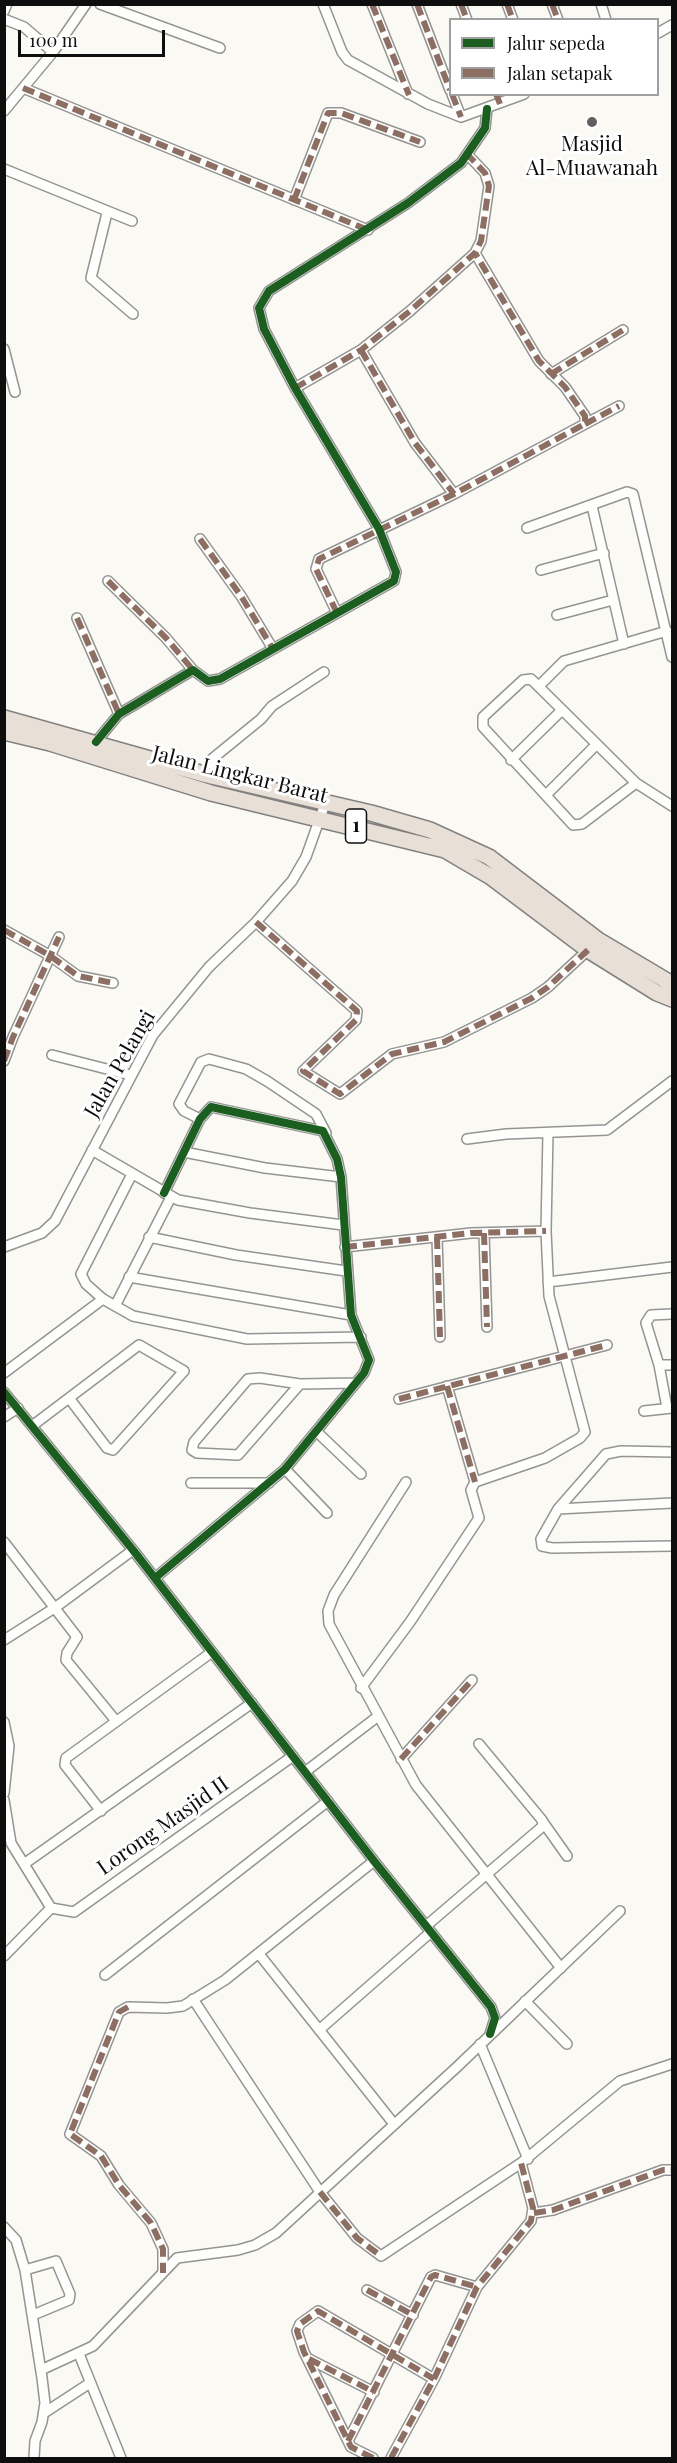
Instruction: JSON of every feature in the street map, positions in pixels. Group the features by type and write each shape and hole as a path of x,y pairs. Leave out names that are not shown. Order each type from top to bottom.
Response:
{"highway":[{"name":"Jalan Lingkar Barat","path":"4,718 96,742 431,845 464,859 588,950 657,993 672,999"},
{"name":"Jalan Lingkar Barat","path":"4,732 71,749 211,793 323,811 371,813 430,830 468,846 515,874 598,940 672,984"}],"street":[{"path":"4,11 7,4"},
{"path":"4,111 53,52 86,4"},
{"path":"100,4 219,48"},
{"path":"323,4 345,57 409,95 461,117 519,96"},
{"path":"372,4 409,95"},
{"path":"417,4 449,87"},
{"path":"4,19 24,27 53,52"},
{"path":"23,88 368,230"},
{"path":"453,96 461,117"},
{"path":"497,96 500,104"},
{"path":"108,580 166,638 193,670 205,680 215,682 394,581 396,572 379,530 295,388 258,313 261,301 269,291 408,203 468,154 485,128 488,109"},
{"path":"294,200 328,113 341,113 420,142"},
{"path":"295,388 361,350 410,311 475,253 481,241 489,186 485,173 468,154"},
{"path":"4,169 107,213 132,221"},
{"path":"107,213 91,278 133,314"},
{"path":"475,253 539,361 565,387 585,416 585,424"},
{"path":"551,374 623,330"},
{"path":"4,349 7,371 15,392"},
{"path":"361,350 415,443 454,494"},
{"path":"337,613 316,568 316,562 454,494 619,406"},
{"path":"527,528 627,492 634,496 672,657"},
{"path":"592,506 624,644"},
{"path":"200,539 241,596 273,649"},
{"path":"541,570 604,553"},
{"path":"557,615 613,600"},
{"path":"77,618 119,714"},
{"path":"540,685 564,662 667,631"},
{"path":"96,742 119,714 193,670"},
{"path":"205,775 212,759 261,719 272,706 324,672"},
{"path":"636,783 579,826 570,823 483,727 483,717 523,680 531,679 540,685 596,745 636,783 672,806"},
{"path":"511,760 562,710"},
{"path":"546,795 596,745"},
{"name":"Jalan Pelangi","path":"4,1247 34,1237 52,1226 130,1075 164,1020 209,968 256,922 300,870 323,811"},
{"path":"256,922 357,1011 356,1020 303,1071 340,1094 392,1054 444,1042 532,998 548,987 588,950"},
{"path":"4,930 49,955 78,976 113,982"},
{"path":"4,1061 49,955 59,937"},
{"path":"52,1055 130,1075"},
{"path":"155,1578 285,1469 356,1383 369,1360 351,1315 346,1271 341,1177 337,1159 319,1117 246,1069 209,1059 201,1062 180,1104 184,1111 201,1119"},
{"path":"467,1139 607,1130 672,1081"},
{"path":"115,1306 149,1238 184,1152 208,1108 214,1107 318,1129 326,1133"},
{"path":"475,1482 545,1458 582,1437 585,1429 551,1310 546,1231 548,1133"},
{"path":"92,1150 167,1195 250,1213 343,1225"},
{"path":"184,1152 265,1168 341,1177"},
{"path":"132,1174 81,1274 86,1284 103,1299 133,1316 248,1339 361,1337"},
{"path":"345,1247 484,1233 546,1231"},
{"path":"484,1233 487,1327"},
{"path":"437,1237 440,1337"},
{"path":"149,1238 236,1255 346,1271"},
{"path":"548,1282 672,1267"},
{"path":"129,1277 351,1315"},
{"path":"4,1373 103,1299"},
{"path":"644,1411 670,1408 646,1326 647,1320 656,1314 672,1314"},
{"path":"32,1426 139,1345 184,1371 115,1449 107,1448 69,1398"},
{"path":"399,1399 606,1345"},
{"path":"659,1365 672,1365"},
{"path":"300,1384 238,1455 197,1453 192,1450 194,1442 248,1379 260,1378 300,1384 356,1383"},
{"path":"361,1688 410,1623 477,1522 479,1514 471,1490 475,1482 447,1386"},
{"path":"4,1392 133,1550 493,2011 494,2024 490,2034"},
{"path":"4,1417 18,1408"},
{"path":"317,1432 361,1474"},
{"path":"672,1452 621,1451 606,1454 558,1509 541,1536 541,1544 547,1548 672,1546"},
{"path":"285,1469 327,1513"},
{"path":"406,1482 342,1582 328,1611 333,1635 376,1717 422,1793 561,1968"},
{"path":"191,1483 269,1483"},
{"path":"558,1509 672,1503"},
{"path":"4,1542 77,1636 67,1653 66,1660 116,1721"},
{"path":"4,1640 56,1607 133,1550"},
{"path":"100,1811 65,1765 65,1761 212,1652"},
{"path":"401,1759 472,1680"},
{"path":"24,1864 252,1703"},
{"path":"305,1772 376,1717"},
{"path":"4,1722 7,1748 4,1793"},
{"path":"478,1744 543,1822 567,1856"},
{"name":"Lorong Masjid II","path":"51,1908 74,1912 293,1756"},
{"path":"4,1800 8,1845 24,1864 51,1908 4,1956"},
{"path":"105,1975 328,1801"},
{"path":"319,2030 485,1874 542,1828 543,1822"},
{"path":"163,2273 163,2249 151,2223 119,2185 101,2156 70,2134 119,2012 128,2007 176,2007 193,1999 235,1974 374,1861"},
{"path":"41,2370 78,2354 98,2342 180,2257 238,2250 265,2241 394,2124 620,1911"},
{"path":"259,1954 394,2124"},
{"path":"193,1999 320,2192 357,2238 381,2256 525,2161 620,2081 672,2064"},
{"path":"525,2001 567,2044"},
{"path":"391,2458 434,2379 477,2287 529,2225 534,2213 525,2161 480,2044"},
{"path":"534,2213 553,2210 663,2170 672,2170"},
{"path":"4,2227 16,2240 25,2270 41,2370 44,2413 34,2441 34,2458"},
{"path":"25,2270 56,2261 70,2294 69,2300 33,2315"},
{"path":"348,2441 433,2275 477,2287"},
{"path":"367,2290 412,2315"},
{"path":"373,2458 354,2450 348,2441 297,2331 300,2324 318,2311 434,2379"},
{"path":"78,2354 121,2458"},
{"path":"309,2359 374,2392"},
{"path":"44,2413 90,2383"}],"marked path":[{"path":"372,4 409,95"},
{"path":"417,4 449,87"},
{"path":"461,4 466,18"},
{"path":"507,4 512,18"},
{"path":"552,4 557,18"},
{"path":"23,88 368,230"},
{"path":"453,96 461,117"},
{"path":"497,96 500,104"},
{"path":"294,200 328,113 341,113 420,142"},
{"path":"295,388 361,350 410,311 475,253 481,241 489,186 485,173 468,155"},
{"path":"337,613 316,569 319,559 454,494 585,424 585,416 565,387 539,361 475,253"},
{"path":"551,374 623,330"},
{"path":"361,350 415,443 454,494"},
{"path":"585,424 619,406"},
{"path":"200,539 241,596 273,649"},
{"path":"108,581 166,638 193,670"},
{"path":"77,618 119,714"},
{"path":"256,922 357,1011 356,1020 303,1071 340,1094 392,1054 444,1042 532,998 548,987 588,950"},
{"path":"4,930 49,955 78,976 113,983"},
{"path":"4,1061 59,937"},
{"path":"345,1247 471,1233 546,1231"},
{"path":"484,1233 487,1327"},
{"path":"437,1237 440,1337"},
{"path":"399,1399 607,1345"},
{"path":"447,1386 475,1482"},
{"path":"401,1759 472,1680"},
{"path":"128,2007 119,2012 70,2134 101,2156 119,2185 151,2223 163,2249 163,2273"},
{"path":"391,2458 434,2379 477,2287 531,2221 533,2208 521,2163"},
{"path":"534,2213 553,2210 663,2170 672,2170"},
{"path":"320,2192 357,2238 381,2256"},
{"path":"348,2441 431,2277 435,2275 477,2287"},
{"path":"367,2290 413,2315"},
{"path":"373,2458 351,2447 304,2352 297,2331 300,2324 318,2311 434,2379"},
{"path":"309,2359 374,2392"}],"cycle path":[{"path":"96,742 119,714 193,670 208,681 220,679 394,581 396,572 379,529 295,388 264,329 259,308 269,291 408,203 461,163 485,128 487,109"},
{"path":"155,1578 285,1469 364,1373 369,1360 351,1315 341,1177 337,1159 323,1131 211,1107 200,1119 164,1193"},
{"path":"4,1392 133,1550 374,1861 491,2007 495,2018 490,2034"}],"place":[{"name":"Masjid Al-Muawanah","path":"592,122"}]}
